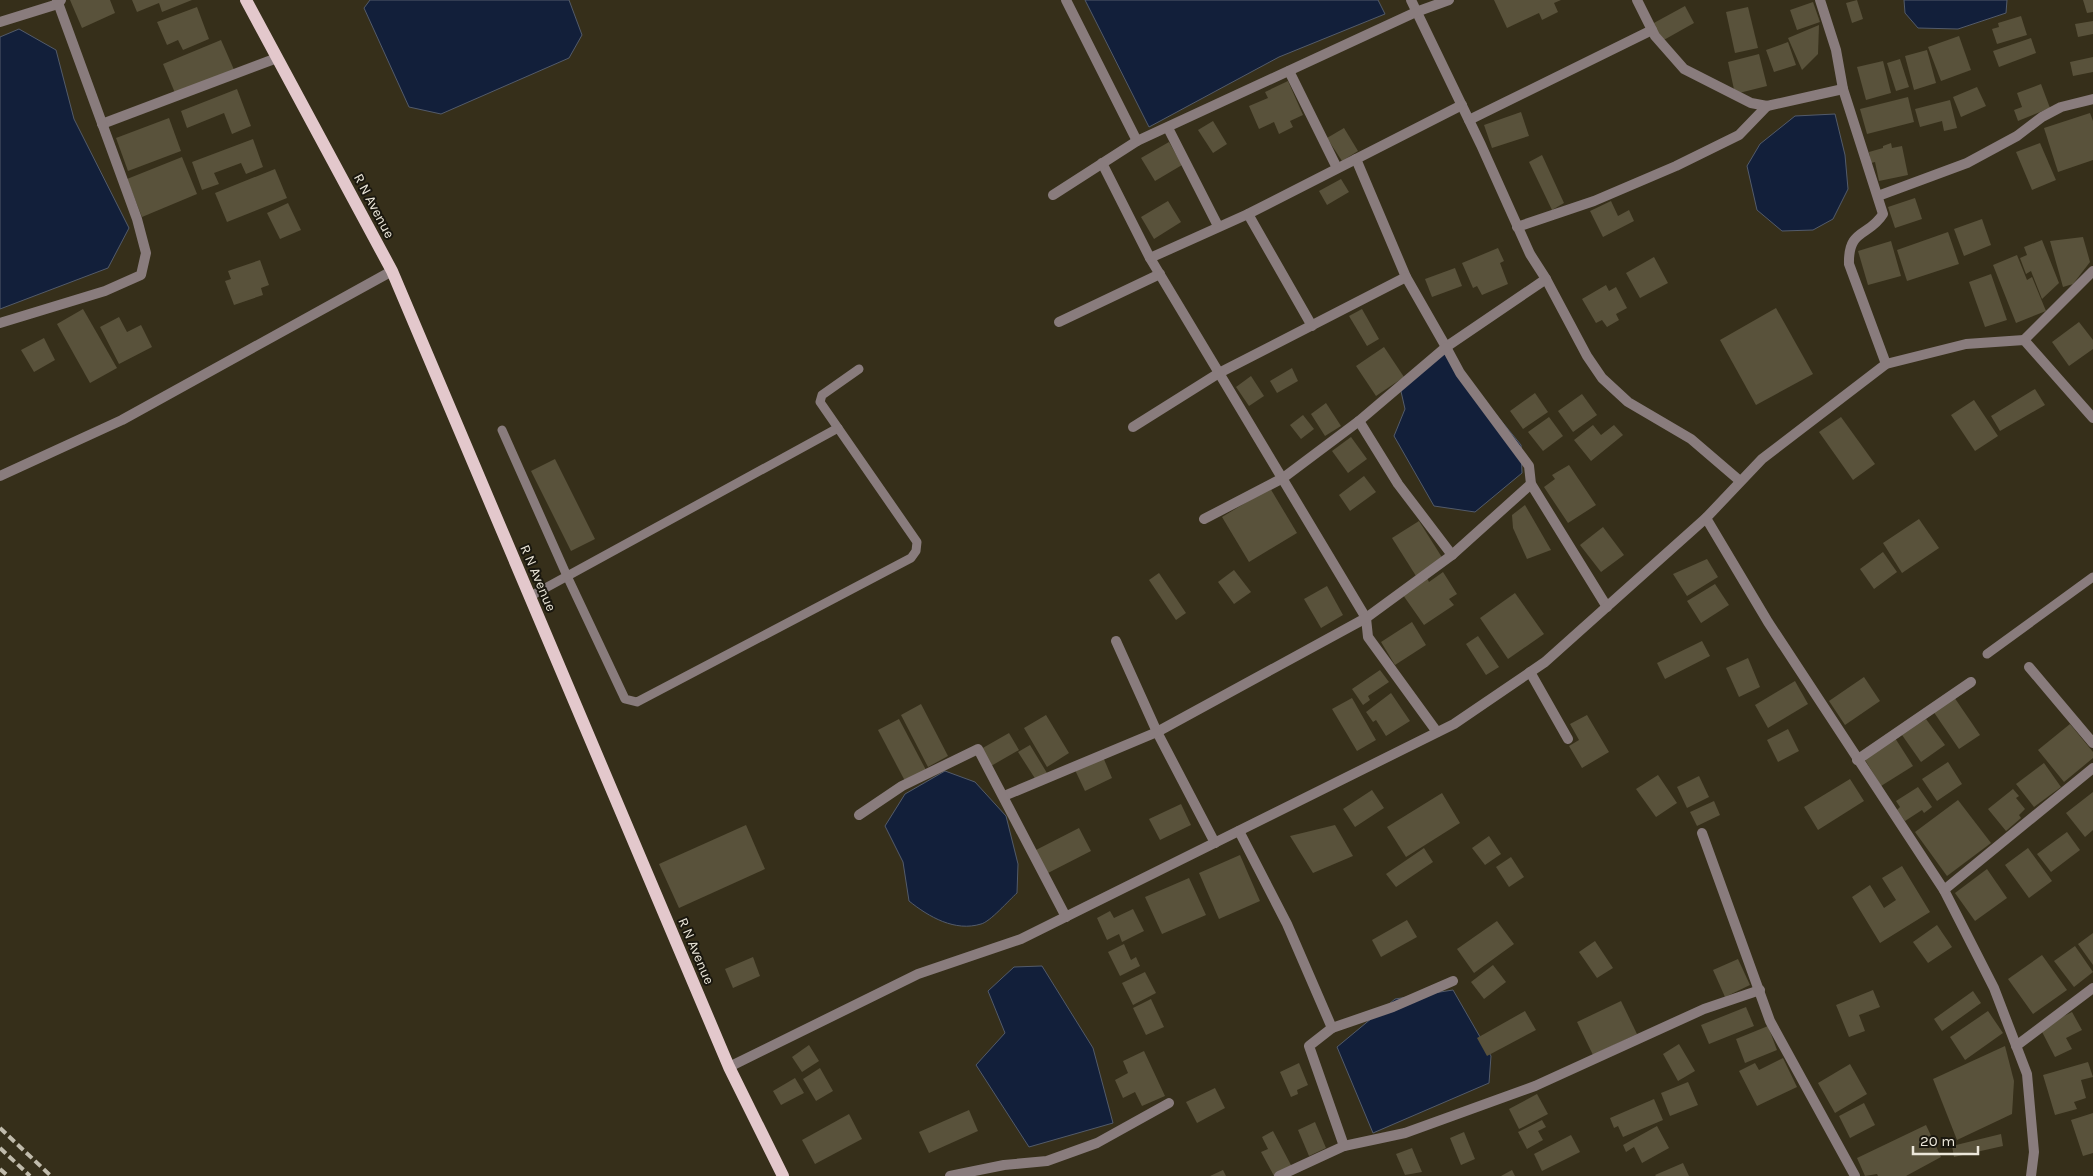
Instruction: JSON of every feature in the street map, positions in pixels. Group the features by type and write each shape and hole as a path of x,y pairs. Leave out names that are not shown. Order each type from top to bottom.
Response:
{"main road":[{"name":"R N Avenue","path":"246,0 392,271 728,1066 783,1176"}],"street":[{"path":"1066,0 1137,141"},
{"path":"1411,0 1462,105 1530,254 1546,279 1587,356 1602,378 1628,402 1691,439 1740,480"},
{"path":"1053,195 1137,141 1416,12 1449,0"},
{"path":"1637,0 1652,30 1684,68 1751,103 1767,106 1843,89"},
{"path":"1820,0 1836,50 1843,89 1883,214 1878,221 1854,239 1848,249 1849,264 1886,364"},
{"path":"0,22 59,1 137,219 146,254 140,274 105,292 0,323"},
{"path":"1469,120 1652,30"},
{"path":"102,124 277,58"},
{"path":"1289,71 1337,168"},
{"path":"1878,196 1967,163 2017,136 2042,117 2055,110 2093,99"},
{"path":"1150,258 1248,214 1462,105"},
{"path":"1517,227 1594,201 1676,166 1739,135 1767,106"},
{"path":"1168,128 1218,226"},
{"path":"1356,159 1406,277 1460,373 1529,466 1531,484 1606,606"},
{"path":"1102,163 1150,258 1366,618 1368,637 1438,732"},
{"path":"1248,214 1312,326"},
{"path":"0,476 122,420 392,271"},
{"path":"728,1066 918,974 1020,939 1454,724 1545,662 1706,518 1762,459 1886,364 1966,344 2024,340 2093,271"},
{"path":"1059,322 1160,274"},
{"path":"1132,427 1219,373 1406,277"},
{"path":"1204,519 1282,478 1359,421 1446,347 1546,279"},
{"path":"2024,340 2093,418"},
{"path":"1359,421 1398,484 1452,555"},
{"path":"1004,796 1157,732 1366,618 1452,555 1531,484"},
{"path":"1706,518 1768,622 1944,890 1994,988 2027,1074 2034,1152 2031,1176"},
{"path":"1116,641 1157,732 1215,843"},
{"path":"2028,667 2093,743"},
{"path":"1530,672 1568,739"},
{"path":"1857,760 1971,682"},
{"path":"859,816 902,786 978,749 1066,917"},
{"path":"1944,890 2093,768"},
{"path":"1239,831 1287,924 1332,1028"},
{"path":"1702,833 1770,1021 1854,1176"},
{"path":"1344,1146 1309,1046 1332,1028 1453,982"},
{"path":"2016,1046 2093,988"},
{"path":"1279,1176 1344,1146 1404,1133 1535,1086 1704,1009 1760,990"},
{"path":"950,1176 1004,1165 1047,1161 1097,1143 1169,1103"}],"lane":[{"path":"502,430 567,576 625,699 637,702 911,558 916,551 917,542 820,402 822,395 859,369"},
{"path":"530,597 838,428"},
{"path":"1987,654 2093,576"}],"water":[{"path":"370,0 569,0 582,35 569,58 441,114 409,107 364,8"},
{"path":"1085,0 1378,0 1385,14 1279,57 1149,127"},
{"path":"1904,0 2007,0 2006,13 1958,29 1918,28 1905,13"},
{"path":"19,29 56,50 74,119 129,228 108,268 0,309 0,37"},
{"path":"1835,114 1845,155 1848,189 1833,219 1813,230 1782,231 1757,210 1747,166 1760,144 1795,116"},
{"path":"1445,352 1521,445 1522,473 1475,512 1434,506 1394,436 1405,409 1400,387"},
{"path":"945,771 975,782 1006,816 1018,864 1017,893 994,915 981,924 962,926 943,922 909,901 903,862 885,826 905,794"},
{"path":"1042,966 1093,1048 1113,1123 1029,1147 976,1065 1005,1033 988,991 1014,967"},
{"path":"1453,990 1491,1056 1489,1083 1373,1133 1337,1047 1395,999"}],"building":[{"path":"70,0 110,0 115,13 82,28"},
{"path":"132,0 192,0 162,12 159,3 137,12"},
{"path":"1494,0 1561,0 1554,3 1558,12 1542,20 1539,13 1507,28"},
{"path":"1857,0 1863,19 1852,23 1846,3"},
{"path":"2083,0 2093,0 2093,12 2087,13"},
{"path":"1813,2 1820,22 1797,30 1790,10"},
{"path":"1685,6 1694,23 1662,41 1652,24"},
{"path":"197,7 209,39 183,50 178,40 167,45 157,22"},
{"path":"1748,7 1758,48 1735,53 1726,12"},
{"path":"2021,16 2027,35 1997,44 1992,29 1999,27 1998,23"},
{"path":"2093,21 2093,34 2078,37 2075,24"},
{"path":"1819,25 1818,54 1802,70 1788,38"},
{"path":"1959,36 1971,70 1941,81 1928,47"},
{"path":"2031,38 2036,53 1999,67 1993,51"},
{"path":"221,40 235,72 175,93 163,64"},
{"path":"1788,42 1796,65 1774,72 1766,50"},
{"path":"1927,50 1936,83 1914,90 1905,56"},
{"path":"1759,54 1767,86 1735,94 1728,62"},
{"path":"2093,57 2093,72 2073,76 2070,62"},
{"path":"1900,59 1909,87 1896,91 1887,63"},
{"path":"1883,61 1891,93 1866,100 1857,67"},
{"path":"1288,81 1303,115 1290,121 1293,127 1279,134 1274,122 1259,129 1249,106 1268,98 1265,92"},
{"path":"2041,84 2050,108 2018,121 2014,110 2022,107 2017,93"},
{"path":"1977,87 1986,106 1961,117 1953,97"},
{"path":"237,89 251,126 232,134 224,113 187,128 181,111"},
{"path":"1908,97 1914,122 1867,134 1860,109"},
{"path":"1950,100 1957,128 1944,131 1942,121 1920,127 1915,109"},
{"path":"1521,112 1529,136 1492,148 1484,125"},
{"path":"2090,113 2093,121 2093,160 2058,172 2044,128"},
{"path":"169,118 181,151 128,171 116,138"},
{"path":"1213,121 1227,144 1213,153 1198,130"},
{"path":"1344,128 1358,151 1342,161 1327,138"},
{"path":"253,139 263,167 246,174 241,163 214,173 219,184 202,190 192,162"},
{"path":"1169,142 1182,165 1155,181 1141,158"},
{"path":"1891,143 1892,148 1902,146 1908,175 1879,181 1875,162 1871,163 1869,152 1883,148 1883,146"},
{"path":"2040,143 2056,180 2032,190 2016,152"},
{"path":"1542,155 1564,203 1552,210 1529,162"},
{"path":"182,157 197,194 142,217 127,179"},
{"path":"275,169 287,198 227,222 215,193"},
{"path":"1341,179 1349,192 1327,205 1319,191"},
{"path":"1915,198 1922,219 1895,228 1888,207"},
{"path":"1168,201 1181,222 1154,239 1141,217"},
{"path":"1611,201 1618,216 1629,210 1634,221 1603,237 1590,211"},
{"path":"288,203 301,230 280,239 267,213"},
{"path":"1982,219 1991,245 1964,256 1954,229"},
{"path":"1948,232 1959,264 1907,281 1897,250"},
{"path":"2083,237 2090,262 2073,284 2063,287 2050,241"},
{"path":"2042,240 2059,283 2042,299 2031,271 2026,274 2020,258 2027,255 2024,247"},
{"path":"1891,241 1901,276 1868,285 1858,251"},
{"path":"1498,248 1504,261 1500,263 1508,284 1482,295 1477,286 1473,288 1462,263"},
{"path":"2017,255 2027,280 2032,277 2046,311 2016,323 1993,265"},
{"path":"1654,257 1668,283 1640,298 1626,273"},
{"path":"260,260 269,285 261,288 263,295 234,305 225,281 231,279 228,271"},
{"path":"1455,268 1462,286 1432,297 1425,279"},
{"path":"1991,274 2007,320 1985,327 1969,282"},
{"path":"1606,285 1609,291 1616,287 1627,308 1616,314 1619,320 1607,327 1602,320 1596,323 1582,299"},
{"path":"1776,308 1813,374 1756,405 1720,340"},
{"path":"83,309 117,368 90,383 57,324"},
{"path":"1362,309 1379,339 1367,346 1349,316"},
{"path":"119,317 127,332 141,325 152,347 119,364 100,327"},
{"path":"2079,322 2093,340 2093,349 2069,366 2052,342"},
{"path":"44,338 55,360 34,372 21,350"},
{"path":"1384,347 1404,377 1376,396 1356,366"},
{"path":"1292,368 1298,381 1277,393 1270,381"},
{"path":"1251,376 1264,396 1249,406 1236,387"},
{"path":"2035,389 2045,405 2000,431 1991,416"},
{"path":"1535,393 1548,412 1523,429 1510,411"},
{"path":"1582,394 1597,415 1573,432 1558,411"},
{"path":"1974,400 1998,436 1975,451 1951,415"},
{"path":"1326,403 1341,426 1325,436 1311,414"},
{"path":"1303,415 1314,429 1301,439 1290,425"},
{"path":"1549,417 1563,436 1543,451 1528,432"},
{"path":"1841,417 1875,464 1853,480 1819,432"},
{"path":"1593,425 1601,435 1614,425 1623,435 1591,461 1574,440"},
{"path":"1351,437 1367,459 1348,473 1332,451"},
{"path":"555,459 595,539 571,551 531,471"},
{"path":"1569,465 1596,505 1568,523 1544,487 1555,479 1552,475"},
{"path":"1364,476 1376,492 1350,511 1339,495"},
{"path":"1270,488 1297,533 1249,562 1222,517"},
{"path":"1525,505 1551,550 1527,559 1513,528 1512,515"},
{"path":"1919,519 1939,548 1902,573 1883,543"},
{"path":"1419,521 1443,559 1416,576 1392,538"},
{"path":"1603,527 1624,555 1601,572 1580,545"},
{"path":"1883,552 1897,572 1874,589 1860,569"},
{"path":"1707,559 1718,577 1687,596 1673,574"},
{"path":"1234,570 1251,592 1234,604 1218,582"},
{"path":"1443,572 1457,594 1449,599 1454,605 1424,625 1403,595 1427,578 1429,582"},
{"path":"1159,573 1186,613 1176,620 1149,580"},
{"path":"1715,584 1729,605 1701,623 1687,601"},
{"path":"1327,586 1343,615 1321,628 1304,599"},
{"path":"1515,593 1544,634 1508,659 1480,618"},
{"path":"1412,622 1426,645 1395,665 1381,642"},
{"path":"1478,636 1499,667 1486,675 1466,644"},
{"path":"1702,641 1710,656 1665,679 1657,663"},
{"path":"1748,658 1760,687 1739,697 1726,668"},
{"path":"1380,670 1389,682 1368,696 1370,700 1363,705 1352,689"},
{"path":"1864,677 1880,701 1845,725 1829,701"},
{"path":"1795,681 1808,704 1768,728 1755,705"},
{"path":"1391,693 1410,721 1386,736 1376,720 1373,722 1366,712"},
{"path":"1954,697 1980,735 1959,749 1933,711"},
{"path":"1352,698 1376,740 1357,751 1332,709"},
{"path":"921,704 948,756 928,767 901,715"},
{"path":"1046,715 1069,753 1047,767 1024,728"},
{"path":"1587,715 1609,752 1582,768 1569,746 1579,740 1570,724"},
{"path":"899,719 926,770 905,781 878,730"},
{"path":"1926,719 1945,745 1921,762 1902,735"},
{"path":"2070,724 2093,752 2093,758 2064,782 2038,750"},
{"path":"1788,729 1799,751 1778,762 1767,740"},
{"path":"1009,733 1019,750 991,766 981,749"},
{"path":"1895,738 1913,766 1881,786 1864,758"},
{"path":"1030,745 1047,773 1036,780 1018,752"},
{"path":"1103,757 1112,778 1085,791 1075,770"},
{"path":"1948,762 1962,784 1937,801 1922,779"},
{"path":"2044,763 2061,787 2034,807 2016,784"},
{"path":"1658,775 1677,803 1656,817 1636,789"},
{"path":"1699,776 1709,797 1687,808 1677,787"},
{"path":"1850,779 1864,801 1818,830 1804,807"},
{"path":"1918,787 1932,807 1924,813 1922,810 1905,821 1897,810 1900,807 1896,801"},
{"path":"2013,789 2019,796 2016,798 2025,809 2019,815 2021,818 2006,831 1988,809"},
{"path":"1372,790 1384,808 1355,827 1343,809"},
{"path":"2093,792 2093,830 2085,837 2066,813"},
{"path":"1442,793 1460,823 1406,857 1387,827"},
{"path":"1958,800 1991,843 1947,876 1915,832"},
{"path":"1714,801 1720,815 1697,826 1690,812"},
{"path":"1181,804 1191,825 1160,840 1149,819"},
{"path":"746,825 765,869 679,908 659,864"},
{"path":"1335,825 1353,856 1313,873 1290,836"},
{"path":"1079,828 1091,851 1046,874 1034,851"},
{"path":"2067,832 2080,850 2051,872 2037,854"},
{"path":"1489,836 1501,854 1485,865 1472,848"},
{"path":"1424,848 1433,862 1396,887 1386,874"},
{"path":"2028,848 2052,881 2029,898 2005,865"},
{"path":"1240,855 1260,901 1219,919 1199,873"},
{"path":"1511,857 1524,877 1509,887 1496,867"},
{"path":"1902,866 1930,912 1880,943 1852,897 1870,885 1884,908 1896,900 1882,878"},
{"path":"1987,869 2007,898 1975,921 1955,893"},
{"path":"1189,878 1206,915 1162,934 1145,897"},
{"path":"1133,909 1144,931 1122,942 1119,934 1107,940 1097,918 1110,911 1114,918"},
{"path":"1407,920 1417,937 1381,957 1372,940"},
{"path":"1497,921 1514,944 1474,973 1457,949"},
{"path":"1937,925 1952,947 1928,963 1913,942"},
{"path":"2093,933 2093,965 2078,944"},
{"path":"1595,941 1613,968 1597,978 1579,952"},
{"path":"1124,944 1131,960 1136,957 1140,966 1120,976 1108,952"},
{"path":"2075,946 2093,972 2074,987 2054,961"},
{"path":"2042,955 2067,990 2033,1014 2008,979"},
{"path":"753,957 760,976 733,988 725,969"},
{"path":"1738,959 1750,985 1725,997 1713,970"},
{"path":"1493,965 1506,982 1484,999 1471,982"},
{"path":"1145,972 1156,993 1133,1005 1122,983"},
{"path":"1873,990 1880,1007 1859,1015 1865,1031 1849,1037 1836,1005"},
{"path":"1973,991 1981,1003 1942,1031 1934,1019"},
{"path":"1151,999 1164,1027 1146,1035 1133,1008"},
{"path":"1621,1001 1637,1034 1593,1055 1577,1022"},
{"path":"1746,1007 1754,1026 1709,1044 1701,1025"},
{"path":"1525,1011 1536,1030 1487,1056 1477,1038"},
{"path":"1988,1011 2003,1033 1965,1060 1950,1037"},
{"path":"2072,1012 2082,1030 2066,1038 2072,1049 2055,1057 2040,1028"},
{"path":"1768,1026 1777,1050 1745,1063 1736,1039"},
{"path":"1679,1044 1695,1071 1678,1081 1663,1054"},
{"path":"809,1045 819,1061 802,1072 792,1057"},
{"path":"2005,1046 2014,1081 2012,1114 1957,1140 1933,1079"},
{"path":"1144,1051 1165,1096 1142,1106 1135,1092 1123,1098 1115,1080 1128,1073 1123,1061"},
{"path":"1783,1058 1797,1087 1757,1106 1739,1071 1755,1063 1759,1070"},
{"path":"2088,1062 2093,1077 2081,1080 2086,1098 2074,1102 2077,1109 2055,1115 2043,1075"},
{"path":"1299,1063 1308,1085 1297,1090 1298,1094 1291,1097 1280,1072"},
{"path":"1850,1064 1867,1094 1835,1113 1818,1083"},
{"path":"820,1068 833,1091 816,1101 803,1079"},
{"path":"795,1078 804,1093 781,1105 773,1091"},
{"path":"1688,1082 1698,1105 1670,1116 1661,1093"},
{"path":"1215,1088 1225,1108 1197,1123 1186,1102"},
{"path":"1537,1094 1548,1114 1519,1129 1509,1109"},
{"path":"1654,1099 1663,1120 1623,1137 1618,1126 1614,1128 1610,1118"},
{"path":"1864,1103 1875,1125 1850,1138 1839,1116"},
{"path":"969,1110 978,1131 929,1153 919,1132"},
{"path":"2093,1113 2093,1153 2083,1156 2071,1120"},
{"path":"849,1114 862,1139 815,1164 802,1140"},
{"path":"1542,1120 1546,1127 1538,1131 1543,1140 1527,1149 1518,1132"},
{"path":"1315,1122 1326,1148 1309,1156 1298,1130"},
{"path":"1926,1125 1941,1157 1906,1176 1878,1176 1877,1174 1865,1176 1857,1158"},
{"path":"1657,1126 1669,1148 1642,1163 1634,1147 1626,1152 1623,1145"},
{"path":"1273,1131 1292,1167 1274,1176 1261,1152 1268,1149 1262,1137"},
{"path":"1464,1132 1475,1159 1461,1165 1450,1138"},
{"path":"2001,1134 2003,1146 1954,1157 1952,1146"},
{"path":"1571,1135 1580,1152 1542,1171 1534,1154"},
{"path":"1412,1148 1422,1172 1405,1175 1396,1154"},
{"path":"1683,1163 1689,1176 1655,1175"},
{"path":"1223,1170 1226,1176 1210,1176"},
{"path":"1512,1170 1515,1176 1501,1176"}],"railway":[{"path":"0,1128 51,1176"},
{"path":"0,1148 30,1176"},
{"path":"0,1169 8,1176"}]}
